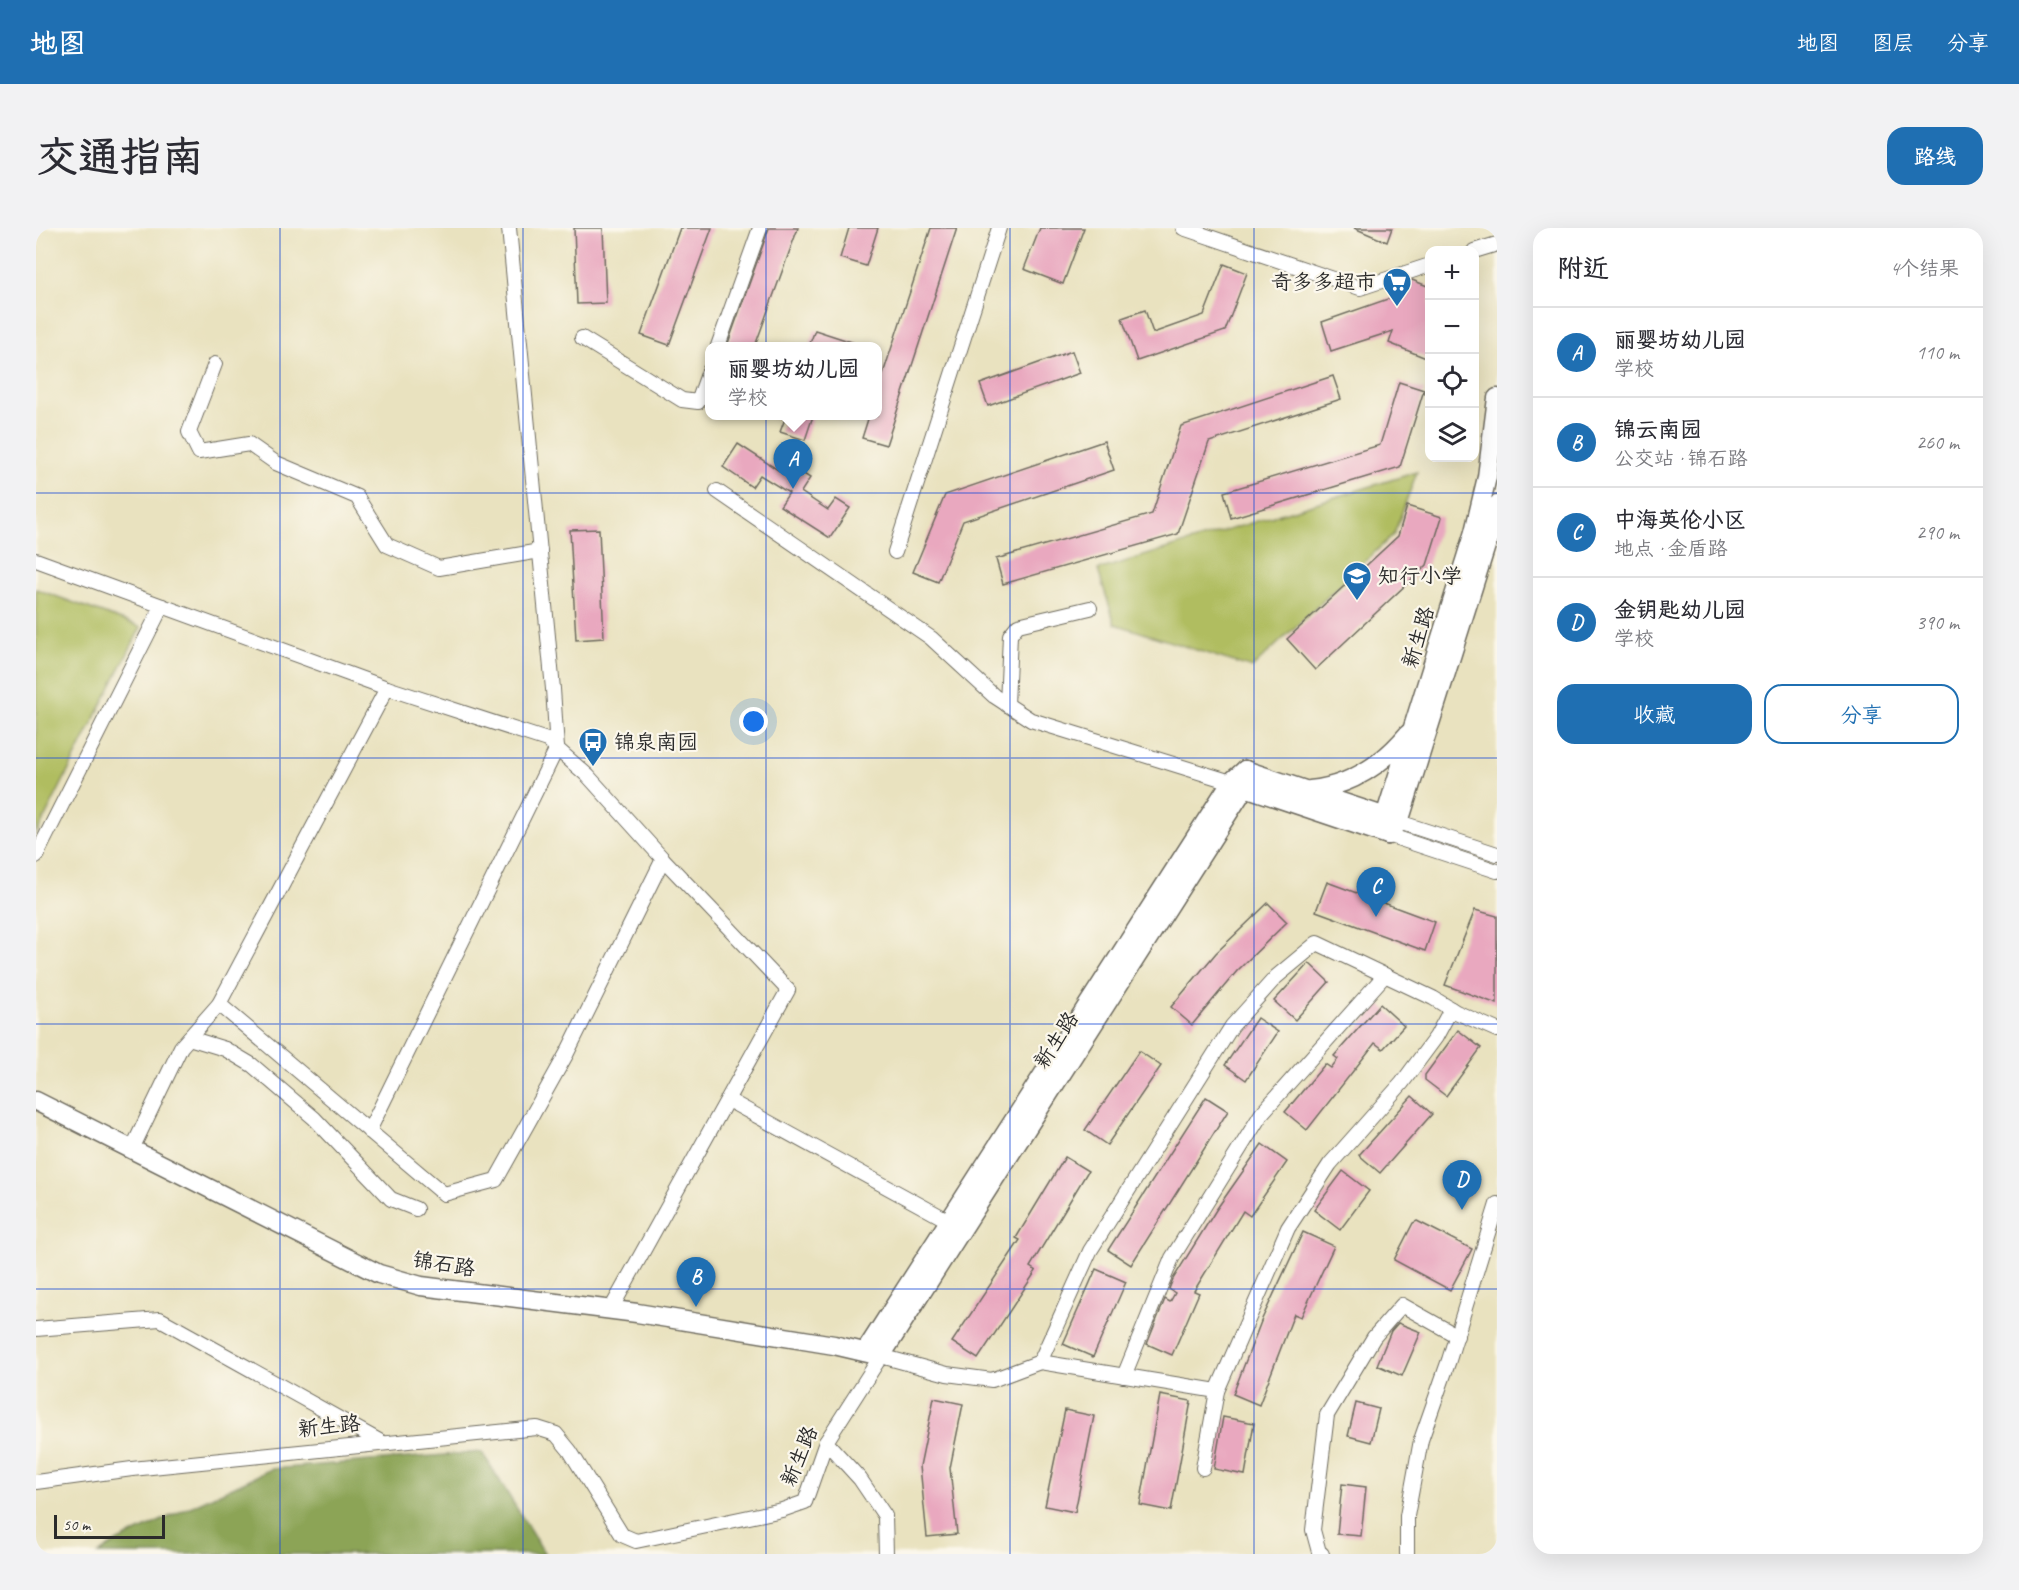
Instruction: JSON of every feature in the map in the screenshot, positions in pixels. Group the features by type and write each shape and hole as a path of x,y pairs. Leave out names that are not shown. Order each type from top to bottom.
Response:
{"street":[{"path":"369,1131 557,748 509,228"},
{"path":"719,342 760,228"},
{"path":"895,552 999,228"},
{"path":"1183,228 1360,288 1425,267"},
{"path":"1479,249 1497,244"},
{"path":"582,338 682,400 698,402 705,382"},
{"path":"215,364 189,432 199,452 249,444 276,463 357,497 387,545 439,568 540,551"},
{"name":"新生路","path":"1391,824 1413,728 1474,532 1495,437 1497,398"},
{"path":"717,491 931,638 994,696 1031,720 1497,854"},
{"name":"新生路","path":"1391,824 1490,536 1497,506"},
{"path":"36,560 387,688 547,740 588,776 663,859 788,990 611,1309"},
{"path":"36,856 162,606"},
{"path":"1007,705 1010,635 1018,625 1090,608"},
{"path":"132,1149 181,1047 219,1004 387,688"},
{"path":"1304,790 1328,788 1370,770 1393,752 1413,728"},
{"path":"1240,780 1304,790 1391,824 1497,871"},
{"name":"新生路","path":"36,1482 132,1469 537,1428 556,1434 570,1451 622,1534 636,1541 782,1510 805,1502 826,1442 949,1221 1240,780"},
{"name":"新生路","path":"873,1354 1240,780"},
{"path":"219,1004 444,1194 496,1180 567,1053 663,859"},
{"path":"1040,1362 1090,1251 1232,1026 1276,977 1317,943 1497,1030"},
{"path":"1124,1376 1172,1258 1262,1113 1385,975"},
{"path":"1203,1468 1217,1390 1288,1228 1330,1164 1402,1083 1436,1037 1450,1009"},
{"path":"189,1038 225,1049 252,1065 314,1118 391,1199 416,1209"},
{"path":"728,1100 949,1221"},
{"name":"锦石路","path":"36,1101 379,1274 421,1286 611,1309 822,1343 873,1354"},
{"path":"1407,1554 1407,1516 1421,1440 1457,1336 1497,1204"},
{"path":"1322,1554 1319,1552 1313,1530 1327,1414 1374,1336 1402,1305 1457,1336"},
{"path":"36,1329 160,1319 383,1443"},
{"path":"873,1354 947,1374 992,1380 1040,1362 1217,1390"},
{"path":"826,1442 860,1479 885,1516 886,1554"}],"green space":[{"path":"1417,472 1394,534 1252,668 1115,624 1098,570"},
{"path":"36,589 141,627 36,835"},
{"path":"482,1452 545,1554 98,1554 118,1541 271,1469"}],"building":[{"path":"574,228 603,228 606,303 577,304"},
{"path":"680,228 712,228 669,345 641,335"},
{"path":"769,228 798,228 756,342 728,342"},
{"path":"849,228 878,228 866,266 840,258"},
{"path":"931,228 957,228 886,445 862,438 868,420 882,420 882,377"},
{"path":"1040,228 1084,228 1063,284 1024,269"},
{"path":"1354,228 1392,228 1387,242"},
{"path":"1224,264 1247,273 1225,331 1137,361 1122,318 1145,310 1153,333 1204,315"},
{"name":"奇多多超市","path":"1410,281 1425,285 1425,358 1389,343 1393,331 1331,351 1322,322 1405,293"},
{"path":"815,330 852,342 810,342"},
{"path":"1072,351 1080,373 988,406 980,384"},
{"path":"1333,376 1341,399 1209,442 1178,534 1003,584 996,559 1152,514 1181,426"},
{"path":"1399,382 1424,390 1400,467 1231,518 1224,492 1380,445"},
{"path":"784,420 812,420 805,440 780,432"},
{"path":"1104,441 1114,470 963,521 938,582 913,572 945,495"},
{"path":"738,444 778,470 784,461 810,478 801,492 828,510 836,499 850,508 830,538 780,506 789,493 760,475 752,487 723,467"},
{"name":"知行小学","path":"1407,506 1442,517 1427,565 1315,670 1287,639 1398,536"},
{"path":"599,529 604,638 576,640 570,530"},
{"path":"1327,882 1435,922 1425,951 1316,911"},
{"path":"1268,903 1287,922 1237,971 1192,1025 1171,1007 1216,953"},
{"path":"1475,910 1497,916 1497,1004 1445,985"},
{"path":"1309,963 1329,982 1295,1020 1274,1001"},
{"path":"1380,1004 1404,1026 1383,1049 1375,1043 1307,1130 1285,1112 1325,1064 1331,1068 1338,1059 1334,1056"},
{"path":"1257,1018 1278,1032 1246,1080 1225,1065"},
{"path":"1458,1030 1481,1048 1446,1096 1425,1080 1425,1075"},
{"path":"1139,1051 1161,1066 1107,1145 1085,1130"},
{"path":"1412,1096 1432,1114 1380,1173 1359,1155"},
{"path":"1206,1097 1228,1111 1131,1265 1108,1250"},
{"path":"1262,1144 1287,1162 1250,1216 1243,1211 1194,1291 1199,1293 1172,1355 1147,1344 1165,1299 1170,1302 1175,1293 1169,1289 1173,1279 1216,1210"},
{"path":"1065,1157 1088,1171 1030,1267 1036,1271 978,1359 952,1342 1020,1240 1016,1238"},
{"path":"1343,1171 1369,1191 1340,1230 1314,1210"},
{"path":"1417,1221 1472,1249 1450,1290 1394,1260 1413,1223"},
{"path":"1303,1232 1334,1246 1301,1317 1294,1314 1259,1405 1233,1394 1262,1319"},
{"path":"1096,1269 1126,1282 1093,1357 1063,1344"},
{"path":"1398,1323 1421,1332 1402,1376 1377,1365 1391,1331"},
{"path":"1160,1395 1191,1401 1171,1511 1140,1505"},
{"path":"934,1398 963,1404 950,1468 957,1534 927,1537 920,1466"},
{"path":"1356,1403 1379,1409 1371,1442 1348,1436"},
{"path":"1065,1410 1094,1416 1075,1512 1045,1506"},
{"path":"1223,1417 1254,1423 1245,1475 1214,1469"},
{"path":"1342,1484 1366,1487 1361,1536 1337,1534"}],"place":[{"name":"奇多多超市","path":"1397,308"},
{"name":"丽婴坊幼儿园","path":"793,489"},
{"name":"知行小学","path":"1357,602"},
{"name":"锦泉南园","path":"593,768"},
{"name":"中海英伦小区","path":"1376,917"},
{"name":"金钥匙幼儿园","path":"1462,1210"},
{"name":"锦云南园","path":"696,1307"}]}
